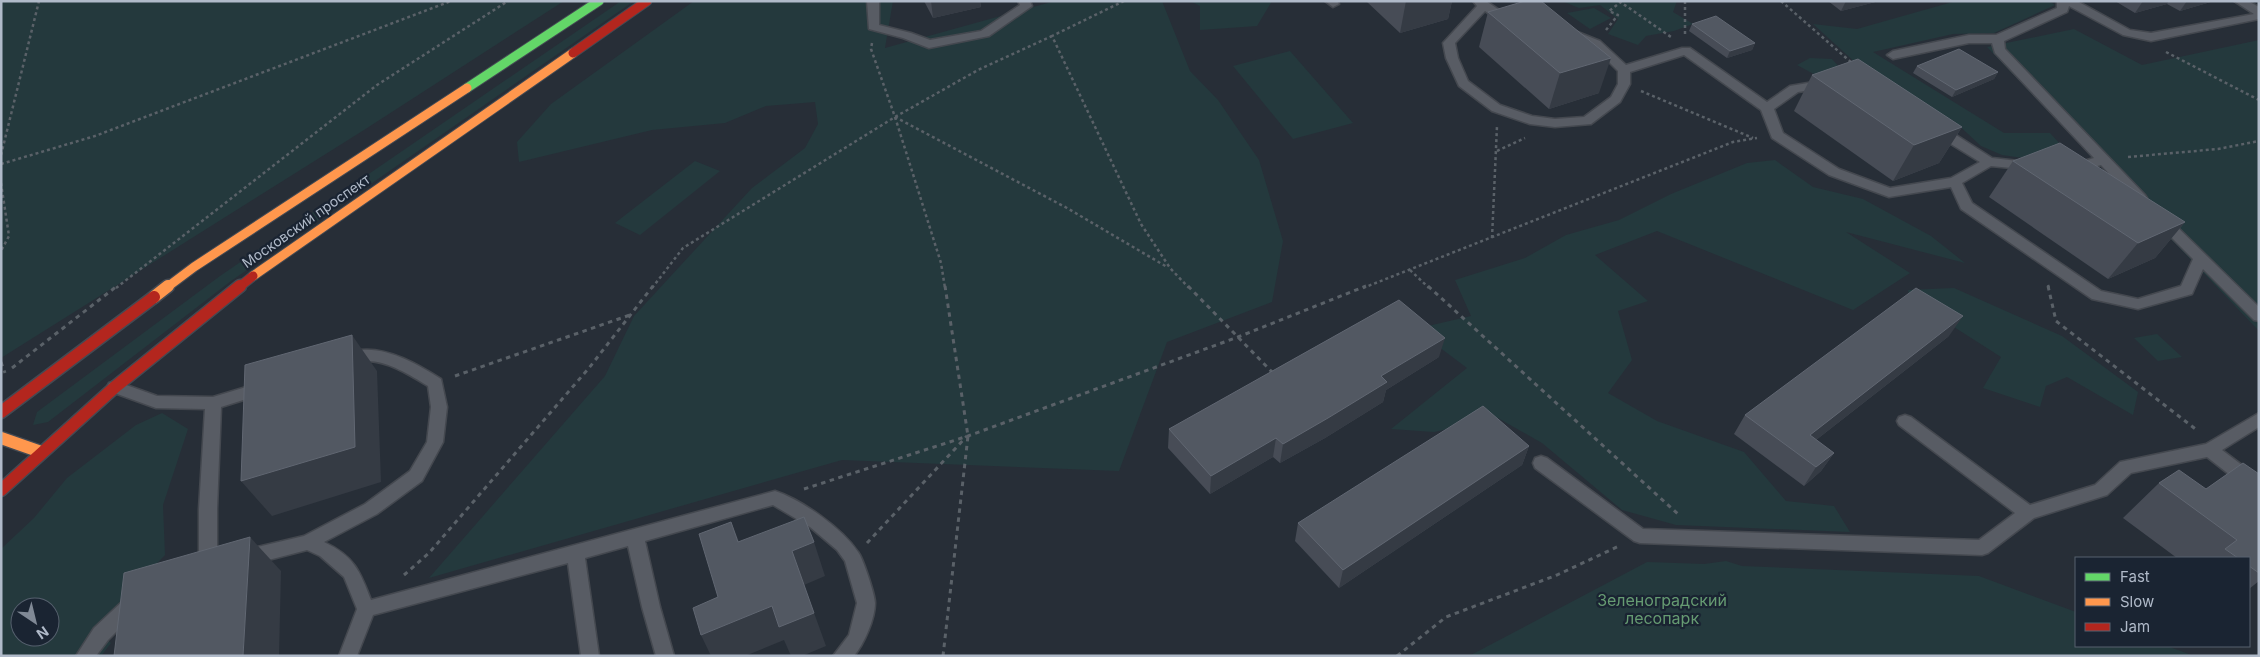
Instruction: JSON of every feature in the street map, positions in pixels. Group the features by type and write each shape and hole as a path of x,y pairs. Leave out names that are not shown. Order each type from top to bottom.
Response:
{"main road":[{"name":"Московский проспект","path":"1,412 194,267 599,1"},
{"name":"Московский проспект","path":"1,490 115,387 235,289 647,1"},
{"path":"1,438 41,452"}],"lane":[{"path":"874,1 873,27 907,35 929,44 985,34 1026,6 1024,1"},
{"path":"1893,55 1969,39 1998,39 2063,10 2063,1"},
{"path":"2068,1 2127,33 2151,37 2259,14"},
{"path":"2239,1 2259,14"},
{"path":"1520,21 1503,19 1481,4 1449,43 1452,58 1463,83 1496,108 1530,120 1555,123 1587,121 1616,99 1624,84 1624,70 1596,43 1555,26"},
{"path":"1998,39 1999,50 2102,160 2259,316"},
{"path":"1624,70 1685,50 1767,108 1777,135 1834,172 1889,193 1955,182 1989,162"},
{"path":"1767,108 1794,89 1834,82 1843,84"},
{"path":"1933,119 1951,138 1989,162 2043,167"},
{"path":"2061,169 2070,170 2102,160"},
{"path":"1955,182 1966,206 2097,295 2138,304 2187,290 2200,258"},
{"path":"189,572 308,542 371,510 416,476 435,442 439,407 435,383 412,369 366,355 333,363"},
{"path":"115,387 156,402 213,403 282,381"},
{"path":"207,567 213,403"},
{"path":"1541,463 1640,536 1982,548 2028,513 2101,490 2126,467 2214,447 2259,419"},
{"path":"1905,421 2028,513"},
{"path":"2214,447 2259,488"},
{"path":"366,609 775,498 816,522 843,545 853,558 866,603 857,639 842,656"},
{"path":"635,536 665,656"},
{"path":"308,542 326,551 351,572 366,609 348,656"},
{"path":"576,553 590,656"},
{"path":"85,656 101,634 148,592"}],"path":[{"path":"1,155 39,1"},
{"path":"1,164 95,136 451,1"},
{"path":"1,362 3,374 377,85 508,1"},
{"path":"1114,6 1116,1"},
{"path":"402,578 430,552 589,368 683,248 895,117 978,70 1124,1"},
{"path":"1685,1 1685,50"},
{"path":"1781,1 1860,71"},
{"path":"1596,43 1618,15 1609,11 1621,2 1685,50"},
{"path":"873,27 871,49 895,117 941,263 968,436 943,656"},
{"path":"1052,36 1141,224 1170,268 1276,377"},
{"path":"2162,51 2259,100"},
{"path":"1624,84 1754,138"},
{"path":"1492,238 1497,151 1496,108"},
{"path":"895,117 1067,208 1170,268"},
{"path":"775,498 968,436 1238,338 1733,142 1777,135"},
{"path":"2102,160 2218,149 2259,141"},
{"path":"1,183 9,236 1,251"},
{"path":"2042,259 2056,321 2214,447"},
{"path":"1410,270 1703,538"},
{"path":"435,383 631,315"},
{"path":"853,558 968,436"},
{"path":"1397,656 1446,617 1557,575 1640,536"}],"green space":[{"path":"1,1 564,1 364,130 1,358"},
{"path":"621,1 634,1 231,281 48,422 33,425 37,412 220,276"},
{"path":"694,1 893,1 885,48 1055,1 1162,1 1190,71 1218,100 1259,160 1283,241 1272,302 1167,342 1119,471 842,460 429,578 605,376 634,316 752,188 805,148 818,124 815,102 766,106 725,123 652,130 519,162 517,142 551,104"},
{"path":"1190,1 1272,1 1257,26 1200,30 1200,6"},
{"path":"1562,1 1677,1 1673,12 1693,24 1674,31 1646,36 1638,45 1608,34 1618,19 1600,5 1579,8"},
{"path":"1956,1 2049,1 2055,5 1994,33 1953,34 1873,52 2004,133 2050,133 2073,158 2059,163 2002,155 1981,146 1954,121 1880,85 1813,24 1857,29"},
{"path":"1594,8 1611,18 1590,29 1567,13"},
{"path":"2074,29 2142,65 2259,40 2259,331 1987,47"},
{"path":"1290,51 1353,123 1293,139 1233,66"},
{"path":"1810,58 1832,59 1847,76 1823,79 1797,65"},
{"path":"1775,160 1813,187 1863,199 1931,236 1965,263 1846,232 1910,273 1853,310 1657,231 1595,255 1648,301 1618,311 1632,360 1608,393 1657,421 1744,452 1786,501 1834,506 1850,532 1676,525 1622,510 1542,443 1498,418 1434,432 1391,429 1467,368 1415,329 1471,316 1455,280 1525,258 1566,235 1619,220 1671,194 1747,163"},
{"path":"695,161 720,171 640,235 615,223"},
{"path":"1954,288 2062,336 2138,392 2133,415 2067,377 2046,386 2040,407 1983,388 2001,357 1943,320 1913,325 1908,290"},
{"path":"2157,334 2182,357 2158,361 2134,338"},
{"path":"162,413 188,429 163,505 165,555 128,593 101,634 111,643 101,656 1,656 1,549 34,518 67,478 136,425"},
{"name":"Зеленоградский лесопарк","path":"1726,561 1742,566 1979,576 2075,612 2075,647 2170,647 2194,656 1469,656 1647,562 1704,564"}],"building":[{"path":"1525,1 1541,1 1611,58 1560,73 1488,12"},
{"path":"1716,16 1755,43 1730,51 1692,24"},
{"path":"1959,49 1998,72 1956,90 1917,66"},
{"path":"1858,59 1962,127 1914,145 1812,75"},
{"path":"2060,143 2185,222 2138,243 2013,161"},
{"path":"1916,288 1963,316 1810,435 1834,453 1816,467 1745,415"},
{"path":"1399,300 1445,338 1381,376 1387,382 1283,444 1276,438 1211,476 1169,429"},
{"path":"352,335 355,447 241,481 245,365"},
{"path":"1483,406 1529,446 1343,570 1298,523"},
{"path":"2243,463 2259,474 2259,573 2250,567 2250,557 2237,557 2225,549 2237,540 2159,483 2179,470 2206,489"},
{"path":"804,517 814,542 792,551 814,613 779,627 772,606 701,635 693,608 718,597 699,534 731,522 738,542"},
{"path":"250,537 243,656 114,656 124,573"}],"traffic: fast":[{"path":"467,88 599,1"}],"traffic: slow":[{"path":"253,276 573,53"},
{"path":"154,297 194,267 467,88"},
{"path":"1,438 41,452"}],"traffic: jam":[{"path":"573,53 647,1"},
{"path":"1,490 115,387 253,276"},
{"path":"1,412 154,297"}]}
